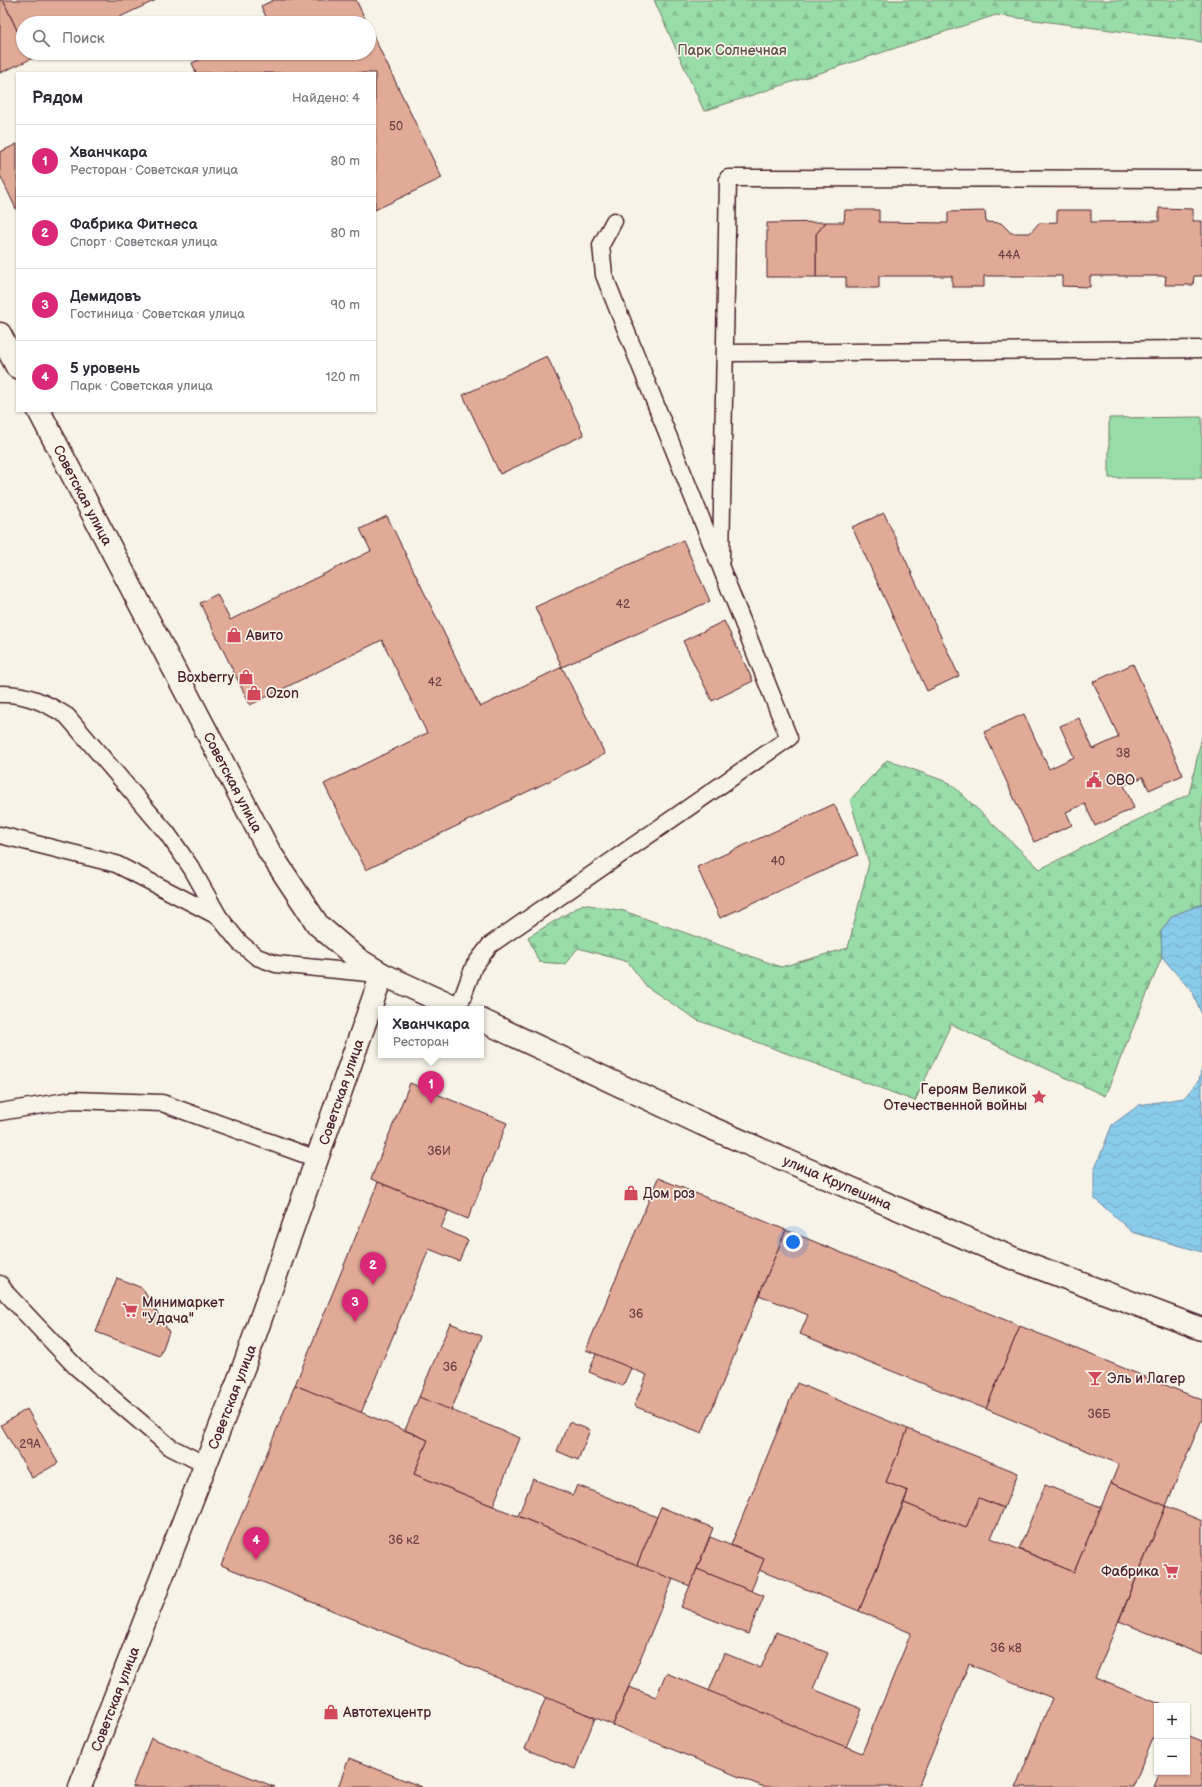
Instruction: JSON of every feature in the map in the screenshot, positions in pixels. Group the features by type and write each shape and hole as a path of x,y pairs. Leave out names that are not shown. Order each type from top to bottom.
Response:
{"main road":[{"path":"0,334 16,365"},
{"name":"Советская улица","path":"40,412 269,851 318,925 358,960 382,974 244,1366 80,1787"},
{"path":"382,974 451,1006"},
{"name":"улица Крупешина","path":"484,1021 702,1124 1010,1257 1202,1329"}],"lane":[{"path":"721,568 728,178 1202,179"},
{"path":"459,1006 474,966 490,945 789,738 604,275 601,245 614,221"},
{"path":"725,353 1202,349"},
{"path":"0,694 28,696 47,704 67,716 168,833 192,869 219,917 239,942 257,957 276,964 382,974"},
{"path":"0,835 116,864 219,917"},
{"path":"0,1112 72,1100 162,1103 318,1159"},
{"path":"0,1284 6,1294 76,1367 170,1447 206,1465"}],"green space":[{"name":"Парк Солнечная","path":"654,0 1202,0 1202,42 996,15 704,111"},
{"path":"1202,417 1202,478 1109,478 1109,418"},
{"path":"1202,736 1202,904 1172,916 1161,932 1162,957 1105,1096 951,1024 915,1101 697,1020 647,987 628,962 578,948 565,964 539,962 528,937 583,904 624,911 781,967 848,948 869,863 850,800 887,760 950,783 1040,869 1189,794"}],"water":[{"path":"1202,904 1202,1015 1193,993 1162,957 1161,932 1172,916"},
{"path":"1202,1068 1202,1252 1132,1232 1094,1198 1094,1171 1112,1125 1139,1105 1184,1098 1199,1080"}],"building":[{"path":"0,0 3,0 16,28 16,60 29,60 0,73"},
{"path":"3,0 156,0 122,16 16,16 16,28"},
{"path":"274,0 356,0 364,16 266,16 261,6"},
{"path":"376,41 442,178 376,210 376,72 196,72 192,63 199,60 376,60"},
{"path":"16,144 16,209 0,175 0,152"},
{"path":"1159,208 1193,209 1193,221 1202,221 1202,276 1194,276 1193,285 1165,285 1166,276 1090,276 1090,287 1062,286 1062,276 984,276 984,287 952,287 952,276 879,276 879,288 846,288 846,277 816,277 816,234 826,222 844,222 845,210 879,210 879,222 948,223 948,212 985,211 986,222 1001,223 1011,233 1030,233 1039,223 1057,222 1057,210 1091,210 1091,222 1159,221"},
{"path":"826,222 816,234 816,277 767,277 767,223"},
{"path":"547,356 584,435 500,474 463,395"},
{"path":"884,513 959,676 927,691 852,527"},
{"path":"387,516 480,707 562,667 605,754 366,870 324,784 427,733 382,640 250,705 200,603 217,594 230,620 371,551 360,529"},
{"path":"683,540 710,601 562,667 535,607"},
{"path":"724,621 753,681 712,701 683,641"},
{"path":"1133,664 1183,775 1149,790 1143,777 1124,785 1134,808 1095,826 1085,804 1066,812 1072,825 1034,842 984,732 1024,714 1049,769 1074,757 1060,726 1079,718 1093,749 1119,737 1093,682"},
{"path":"834,804 858,855 720,918 697,867"},
{"path":"410,1083 507,1123 468,1219 371,1179"},
{"path":"658,1178 786,1230 702,1433 634,1406 647,1375 586,1350"},
{"path":"378,1182 448,1211 441,1228 468,1240 459,1261 429,1249 361,1413 295,1385"},
{"path":"786,1230 1020,1326 986,1409 800,1334 808,1315 759,1295"},
{"name":"Минимаркет \"Удача\"","path":"117,1278 142,1288 169,1332 160,1356 96,1332"},
{"path":"450,1323 482,1336 451,1411 419,1397"},
{"path":"1020,1326 1202,1400 1202,1419 1166,1506 1111,1483 1119,1464 986,1409"},
{"path":"596,1354 631,1368 623,1386 589,1372"},
{"path":"797,1383 908,1429 886,1482 908,1491 859,1611 759,1570 764,1559 731,1545"},
{"path":"295,1385 428,1440 414,1474 673,1579 613,1725 221,1565"},
{"path":"419,1397 520,1438 493,1506 414,1474 428,1440 405,1430"},
{"path":"27,1409 58,1463 32,1478 1,1425"},
{"path":"569,1422 590,1430 578,1460 557,1451"},
{"path":"908,1429 1018,1473 1004,1508 979,1498 966,1528 904,1503 908,1491 886,1482"},
{"path":"533,1479 573,1495 577,1485 657,1517 637,1565 518,1516"},
{"path":"1111,1483 1166,1506 1095,1678 1158,1703 1154,1703 1154,1736 1133,1787 1016,1787 1052,1698 969,1664 918,1787 764,1787 613,1725 629,1687 656,1697 666,1673 862,1753 911,1633 859,1611 904,1503 966,1528 979,1498 1004,1508 991,1538 1074,1572"},
{"path":"1045,1485 1101,1507 1074,1572 1019,1549"},
{"name":"Фабрика","path":"1166,1506 1202,1521 1202,1655 1119,1621"},
{"path":"661,1507 713,1528 690,1586 637,1565"},
{"path":"710,1537 764,1559 751,1591 697,1569"},
{"path":"697,1569 764,1596 748,1634 681,1607"},
{"path":"776,1632 828,1653 813,1689 862,1709 846,1747 709,1691 724,1653 761,1668"},
{"path":"546,1697 595,1718 575,1769 525,1749"},
{"path":"1190,1736 1202,1741 1202,1787 1154,1787 1159,1775 1190,1775"},
{"path":"151,1738 275,1787 132,1787"},
{"path":"349,1758 422,1787 338,1787"}],"place":[{"name":"Авито","path":"234,635"},
{"name":"Boxberry","path":"246,677"},
{"name":"Ozon","path":"254,693"},
{"name":"ОВО","path":"1094,780"},
{"name":"Героям Великой Отечественной войны","path":"1039,1097"},
{"name":"Хванчкара","path":"431,1104"},
{"name":"Дом роз","path":"631,1193"},
{"name":"Фабрика Фитнеса","path":"373,1285"},
{"name":"Минимаркет \"Удача\"","path":"130,1310"},
{"name":"Демидовъ","path":"355,1322"},
{"name":"Эль и Лагер","path":"1095,1378"},
{"name":"5 уровень","path":"256,1560"},
{"name":"Фабрика","path":"1171,1571"},
{"name":"Автотехцентр","path":"331,1712"}]}
